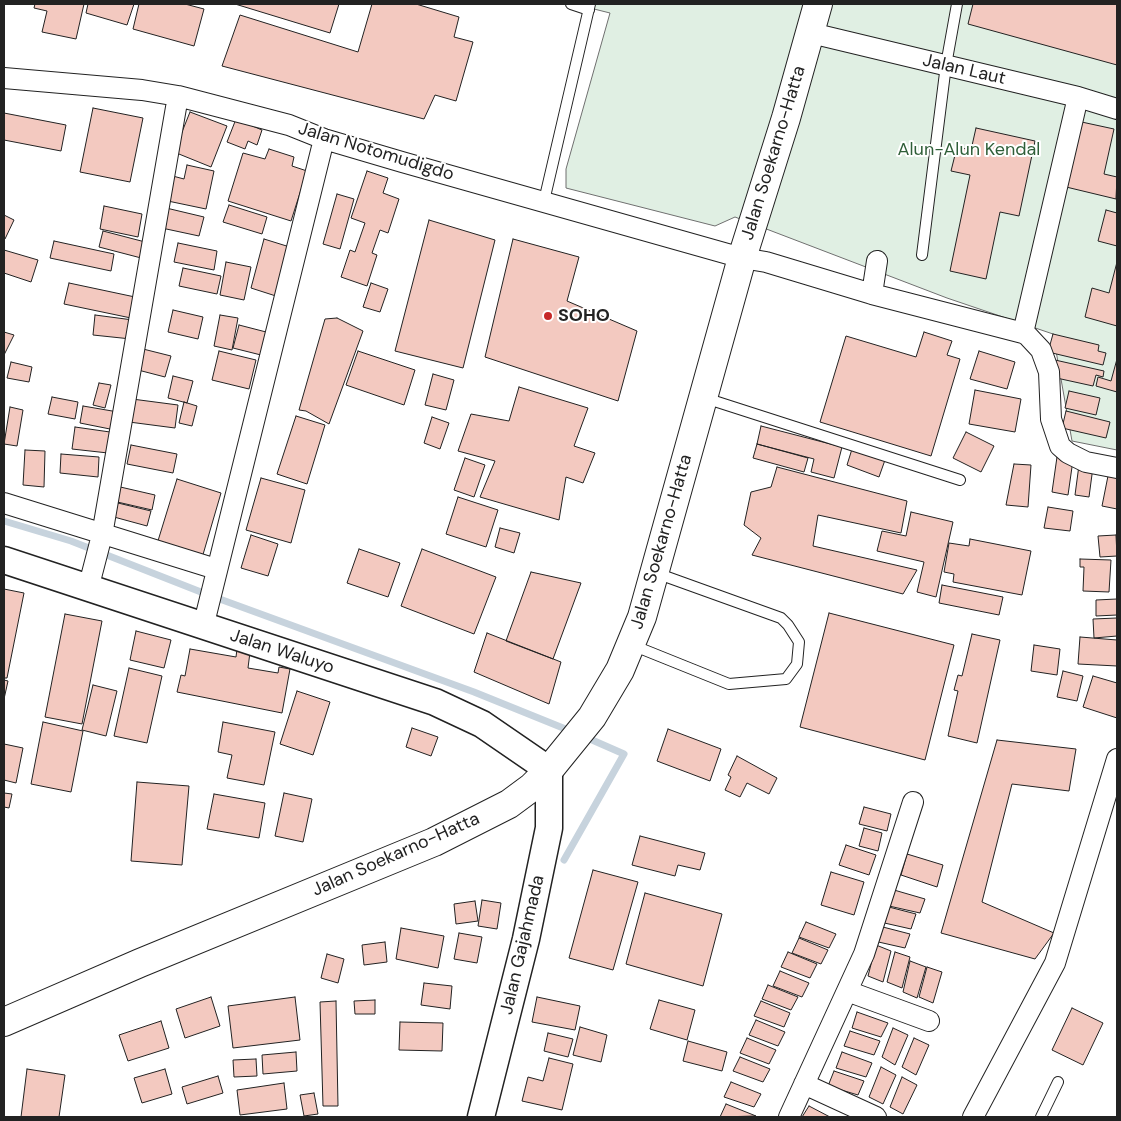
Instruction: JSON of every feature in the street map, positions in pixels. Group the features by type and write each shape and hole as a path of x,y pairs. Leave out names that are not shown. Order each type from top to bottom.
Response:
{"highway":[{"name":"Jalan Soekarno-Hatta","path":"4,1022 140,963 434,842 509,804 532,787 556,762 592,717 620,670 642,617 742,258 811,33 818,4"}],"street":[{"name":"Jalan Laut","path":"811,33 1078,97 1117,109"},
{"name":"Jalan Notomudigdo","path":"4,78 142,90 178,96 289,125 324,139 742,258 766,262 872,294 1022,333"},
{"path":"89,582 100,539 178,96"},
{"path":"1078,97 1022,333 1027,335 1041,350 1049,372 1051,419 1060,446 1068,453 1086,462 1117,468"},
{"path":"205,619 324,139"},
{"path":"872,294 877,261"},
{"path":"4,503 100,539 215,574"},
{"name":"Jalan Waluyo","path":"4,560 89,582 205,619 435,702 556,762"},
{"path":"981,1113 1054,964 1117,759"},
{"name":"Jalan Gajahmada","path":"481,1117 524,949 549,828 556,762"},
{"path":"789,1117 864,954 913,802"},
{"path":"847,991 929,1021"},
{"path":"804,1084 876,1117"}],"lane":[{"path":"544,201 590,7 571,4"},
{"path":"922,255 946,66 957,4"},
{"path":"704,398 960,480"},
{"path":"630,645 729,684 786,679 797,664 799,642 788,624 781,618 655,573"},
{"path":"1041,1117 1058,1082"}],"green space":[{"name":"Alun-Alun Kendal","path":"574,4 1117,4 1117,450 1072,441 1053,334 947,298 735,217 715,226 566,188 566,169 610,13"}],"building":[{"path":"35,4 84,4 76,39 42,32 47,11 34,8"},
{"path":"88,4 134,4 127,25 86,13"},
{"path":"139,4 185,4 204,9 194,46 133,29"},
{"path":"235,4 339,4 330,33"},
{"path":"372,4 416,4 459,17 454,37 473,42 456,101 435,95 424,119 222,66 240,15 358,52"},
{"path":"973,4 1117,4 1117,65 968,24"},
{"path":"93,108 143,118 130,182 80,172"},
{"path":"190,112 227,126 211,167 174,152"},
{"path":"4,113 66,125 61,151 4,140"},
{"path":"236,119 262,130 257,145 248,141 245,149 227,142"},
{"path":"1077,121 1114,129 1104,174 1117,177 1116,199 1062,186"},
{"path":"976,128 1035,141 1019,216 1000,212 986,279 950,271 970,175 951,171 957,147 971,150"},
{"path":"269,149 294,157 292,166 307,171 291,221 228,201 243,153 265,159"},
{"path":"187,165 214,171 206,209 163,200 169,175 184,179"},
{"path":"367,171 388,178 383,193 399,199 388,233 380,230 372,253 377,255 367,286 341,277 350,250 355,252 365,223 351,218"},
{"path":"337,194 354,199 340,249 323,244"},
{"path":"229,205 267,217 262,234 223,222"},
{"path":"104,206 142,214 138,237 100,229"},
{"path":"162,207 204,217 199,236 157,227"},
{"path":"1106,210 1117,213 1117,246 1098,241"},
{"path":"4,215 14,220 5,239 4,238"},
{"path":"429,220 495,240 463,368 395,351"},
{"path":"103,231 149,243 145,259 99,247"},
{"path":"264,239 293,248 279,297 251,288"},
{"name":"SOHO","path":"513,239 579,257 567,301 637,331 618,401 485,357"},
{"path":"54,241 114,254 111,271 50,258"},
{"path":"178,243 217,251 214,270 174,262"},
{"path":"4,250 38,260 31,282 4,273"},
{"path":"226,262 251,267 244,300 220,295"},
{"path":"1117,262 1117,326 1085,317 1092,288 1109,293"},
{"path":"183,268 221,276 217,294 179,286"},
{"path":"69,283 135,297 131,318 64,304"},
{"path":"371,283 388,289 380,312 363,307"},
{"path":"173,310 203,317 198,339 168,332"},
{"path":"95,315 133,320 131,339 93,335"},
{"path":"220,315 238,318 232,350 214,346"},
{"path":"337,318 363,331 329,424 306,411 299,410 325,319"},
{"path":"239,325 270,333 265,356 233,348"},
{"path":"4,332 14,335 4,355"},
{"path":"924,332 952,341 947,355 960,359 931,456 820,422 846,336 916,357"},
{"path":"1053,334 1099,345 1098,351 1106,353 1103,365 1048,352"},
{"path":"143,349 171,356 165,377 138,370"},
{"path":"219,351 256,360 249,389 212,380"},
{"path":"358,351 415,370 404,405 346,385"},
{"path":"979,351 1015,362 1007,389 970,379"},
{"path":"1117,359 1117,392 1096,386 1098,377 1111,381"},
{"path":"1055,360 1104,371 1103,377 1096,375 1093,386 1052,377"},
{"path":"11,362 32,367 29,382 7,378"},
{"path":"433,374 454,380 446,410 425,405"},
{"path":"173,376 193,381 187,403 168,398"},
{"path":"99,383 111,385 105,408 93,405"},
{"path":"519,387 588,408 574,446 595,453 583,483 566,477 559,520 480,497 495,461 458,451 471,414 509,421"},
{"path":"975,390 1021,399 1015,432 969,424"},
{"path":"1069,391 1100,398 1096,415 1065,408"},
{"path":"52,397 78,402 75,419 48,414"},
{"path":"132,399 178,405 175,428 129,422"},
{"path":"184,402 197,406 192,426 179,423"},
{"path":"83,406 118,412 115,430 80,423"},
{"path":"10,407 23,410 17,446 4,444"},
{"path":"1066,411 1110,422 1106,438 1062,428"},
{"path":"296,416 325,425 307,484 277,474"},
{"path":"432,417 449,423 440,449 424,443"},
{"path":"761,426 842,447 834,478 811,472 814,459 757,444"},
{"path":"75,427 110,432 108,453 72,449"},
{"path":"966,432 994,446 981,472 953,458"},
{"path":"757,444 808,458 804,472 753,458"},
{"path":"131,445 177,454 173,473 127,464"},
{"path":"852,449 885,460 879,477 847,465"},
{"path":"25,450 45,451 44,487 23,485"},
{"path":"61,454 99,457 98,477 60,473"},
{"path":"1057,457 1073,460 1068,495 1052,492"},
{"path":"465,458 485,465 474,497 454,490"},
{"path":"1014,464 1031,465 1028,507 1006,505"},
{"path":"1079,465 1093,467 1089,497 1075,495"},
{"path":"777,467 907,501 901,533 818,515 813,546 917,570 903,594 752,555 761,538 744,525 751,492 771,487"},
{"path":"1108,476 1117,477 1117,509 1102,506"},
{"path":"261,478 305,490 291,543 246,530"},
{"path":"177,479 221,493 202,558 157,544"},
{"path":"116,486 155,495 152,510 113,501"},
{"path":"458,497 498,510 486,547 446,534"},
{"path":"118,503 151,511 147,526 114,517"},
{"path":"1048,507 1073,511 1070,531 1044,528"},
{"path":"911,512 953,522 936,597 917,592 924,562 877,551 882,531 906,536"},
{"path":"500,528 520,533 514,553 495,547"},
{"path":"251,535 278,544 268,576 241,568"},
{"path":"1116,535 1117,556 1100,557 1098,536"},
{"path":"970,539 1031,551 1022,595 953,582 954,574 944,572 949,543 969,546"},
{"path":"359,549 400,563 388,597 347,583"},
{"path":"422,549 496,577 474,634 401,606"},
{"path":"1080,559 1111,560 1109,592 1083,591 1084,567 1080,567"},
{"path":"531,572 581,583 553,659 506,641"},
{"path":"942,585 1003,597 999,615 939,603"},
{"path":"4,589 24,593 7,678 4,678"},
{"path":"1117,599 1117,615 1096,616 1096,600"},
{"path":"829,613 954,645 925,760 800,727"},
{"path":"65,614 102,621 82,724 45,717"},
{"path":"1117,618 1117,636 1094,638 1093,619"},
{"path":"136,631 171,640 164,668 130,660"},
{"path":"487,633 561,662 549,704 474,672"},
{"path":"972,634 1000,640 977,743 948,736 958,691 954,690 958,675 962,676"},
{"path":"1080,637 1117,640 1117,666 1078,664"},
{"path":"1034,645 1060,649 1057,675 1031,671"},
{"path":"190,649 236,657 237,649 250,652 248,668 278,673 279,667 290,669 282,713 177,692 181,675 185,676"},
{"path":"129,668 162,676 147,743 114,736"},
{"path":"1063,671 1083,676 1077,701 1057,697"},
{"path":"1093,676 1117,683 1117,718 1083,707"},
{"path":"4,680 8,681 4,699"},
{"path":"93,685 117,691 106,736 82,730"},
{"path":"297,691 330,702 313,755 280,744"},
{"path":"43,722 83,731 71,792 31,784"},
{"path":"223,722 275,732 264,785 227,778 232,755 218,752"},
{"path":"412,728 438,737 431,756 406,747"},
{"path":"668,729 721,749 710,781 657,761"},
{"path":"997,740 1076,749 1069,791 1012,784 982,902 1054,933 1035,959 941,933"},
{"path":"4,744 23,748 16,783 4,780"},
{"path":"737,756 777,778 769,794 747,783 740,797 725,790 731,777 728,775"},
{"path":"137,782 189,786 182,865 131,861"},
{"path":"4,793 12,794 9,808 4,807"},
{"path":"284,793 312,799 303,842 275,836"},
{"path":"214,794 265,803 259,838 207,829"},
{"path":"864,807 891,814 887,831 859,824"},
{"path":"864,828 882,833 878,851 859,846"},
{"path":"640,836 705,853 700,870 678,865 675,876 632,865"},
{"path":"846,845 876,855 869,875 839,865"},
{"path":"907,854 943,865 937,887 901,875"},
{"path":"593,870 638,882 613,970 569,958"},
{"path":"831,872 864,882 854,915 821,905"},
{"path":"894,890 925,899 920,913 889,906"},
{"path":"645,893 722,914 703,986 626,964"},
{"path":"482,900 501,903 497,929 478,926"},
{"path":"475,901 478,921 456,924 454,904"},
{"path":"885,906 916,914 911,929 880,922"},
{"path":"806,922 836,934 829,948 799,937"},
{"path":"879,926 910,934 905,948 874,941"},
{"path":"401,928 444,936 438,968 396,959"},
{"path":"459,933 482,937 477,963 454,959"},
{"path":"799,938 828,950 821,964 792,953"},
{"path":"385,942 387,962 364,965 362,945"},
{"path":"876,945 891,951 883,982 868,976"},
{"path":"788,952 817,964 810,978 781,967"},
{"path":"895,952 910,957 902,988 887,982"},
{"path":"327,954 344,959 338,983 321,978"},
{"path":"910,961 926,967 917,998 903,992"},
{"path":"927,967 942,972 933,1003 919,997"},
{"path":"780,971 809,983 802,997 773,986"},
{"path":"424,983 452,986 450,1009 421,1005"},
{"path":"768,985 798,997 791,1010 762,999"},
{"path":"211,997 220,1026 185,1038 176,1009"},
{"path":"295,997 300,1040 233,1048 228,1006"},
{"path":"537,997 580,1006 575,1030 532,1022"},
{"path":"375,1000 375,1014 355,1014 354,1001"},
{"path":"659,1000 695,1010 687,1040 650,1029"},
{"path":"336,1001 338,1106 323,1106 320,1002"},
{"path":"761,1001 790,1013 784,1027 754,1016"},
{"path":"1072,1008 1103,1023 1083,1065 1052,1050"},
{"path":"857,1012 888,1023 881,1037 852,1028"},
{"path":"756,1020 785,1032 778,1046 749,1035"},
{"path":"161,1021 169,1048 128,1061 119,1035"},
{"path":"400,1022 443,1023 442,1051 399,1050"},
{"path":"580,1027 607,1035 601,1062 573,1055"},
{"path":"893,1028 908,1035 895,1065 882,1057"},
{"path":"850,1031 880,1041 874,1055 844,1046"},
{"path":"548,1033 573,1039 568,1057 544,1051"},
{"path":"747,1038 776,1050 769,1064 740,1053"},
{"path":"914,1038 929,1045 916,1075 902,1067"},
{"path":"688,1041 727,1052 722,1071 683,1061"},
{"path":"296,1052 297,1071 263,1074 262,1055"},
{"path":"842,1052 872,1063 866,1077 836,1068"},
{"path":"740,1057 770,1069 763,1082 733,1071"},
{"path":"549,1058 573,1064 562,1110 522,1101 528,1077 543,1081"},
{"path":"256,1059 257,1076 234,1077 233,1060"},
{"path":"881,1067 896,1075 883,1104 869,1097"},
{"path":"27,1069 65,1075 59,1117 21,1117"},
{"path":"165,1069 172,1094 142,1103 134,1078"},
{"path":"834,1071 864,1081 858,1095 828,1086"},
{"path":"218,1076 223,1093 187,1104 182,1087"},
{"path":"902,1077 917,1085 903,1114 890,1107"},
{"path":"731,1082 761,1094 754,1107 724,1097"},
{"path":"284,1083 287,1109 240,1115 237,1090"},
{"path":"314,1093 318,1114 304,1116 300,1095"},
{"path":"726,1104 756,1116 720,1117"},
{"path":"809,1106 830,1117 802,1117"}],"waterway":[{"path":"4,521 71,541 206,594 474,692 573,732"},
{"path":"564,860 624,754 583,736"}],"place":[{"name":"SOHO","path":"548,316"}]}
